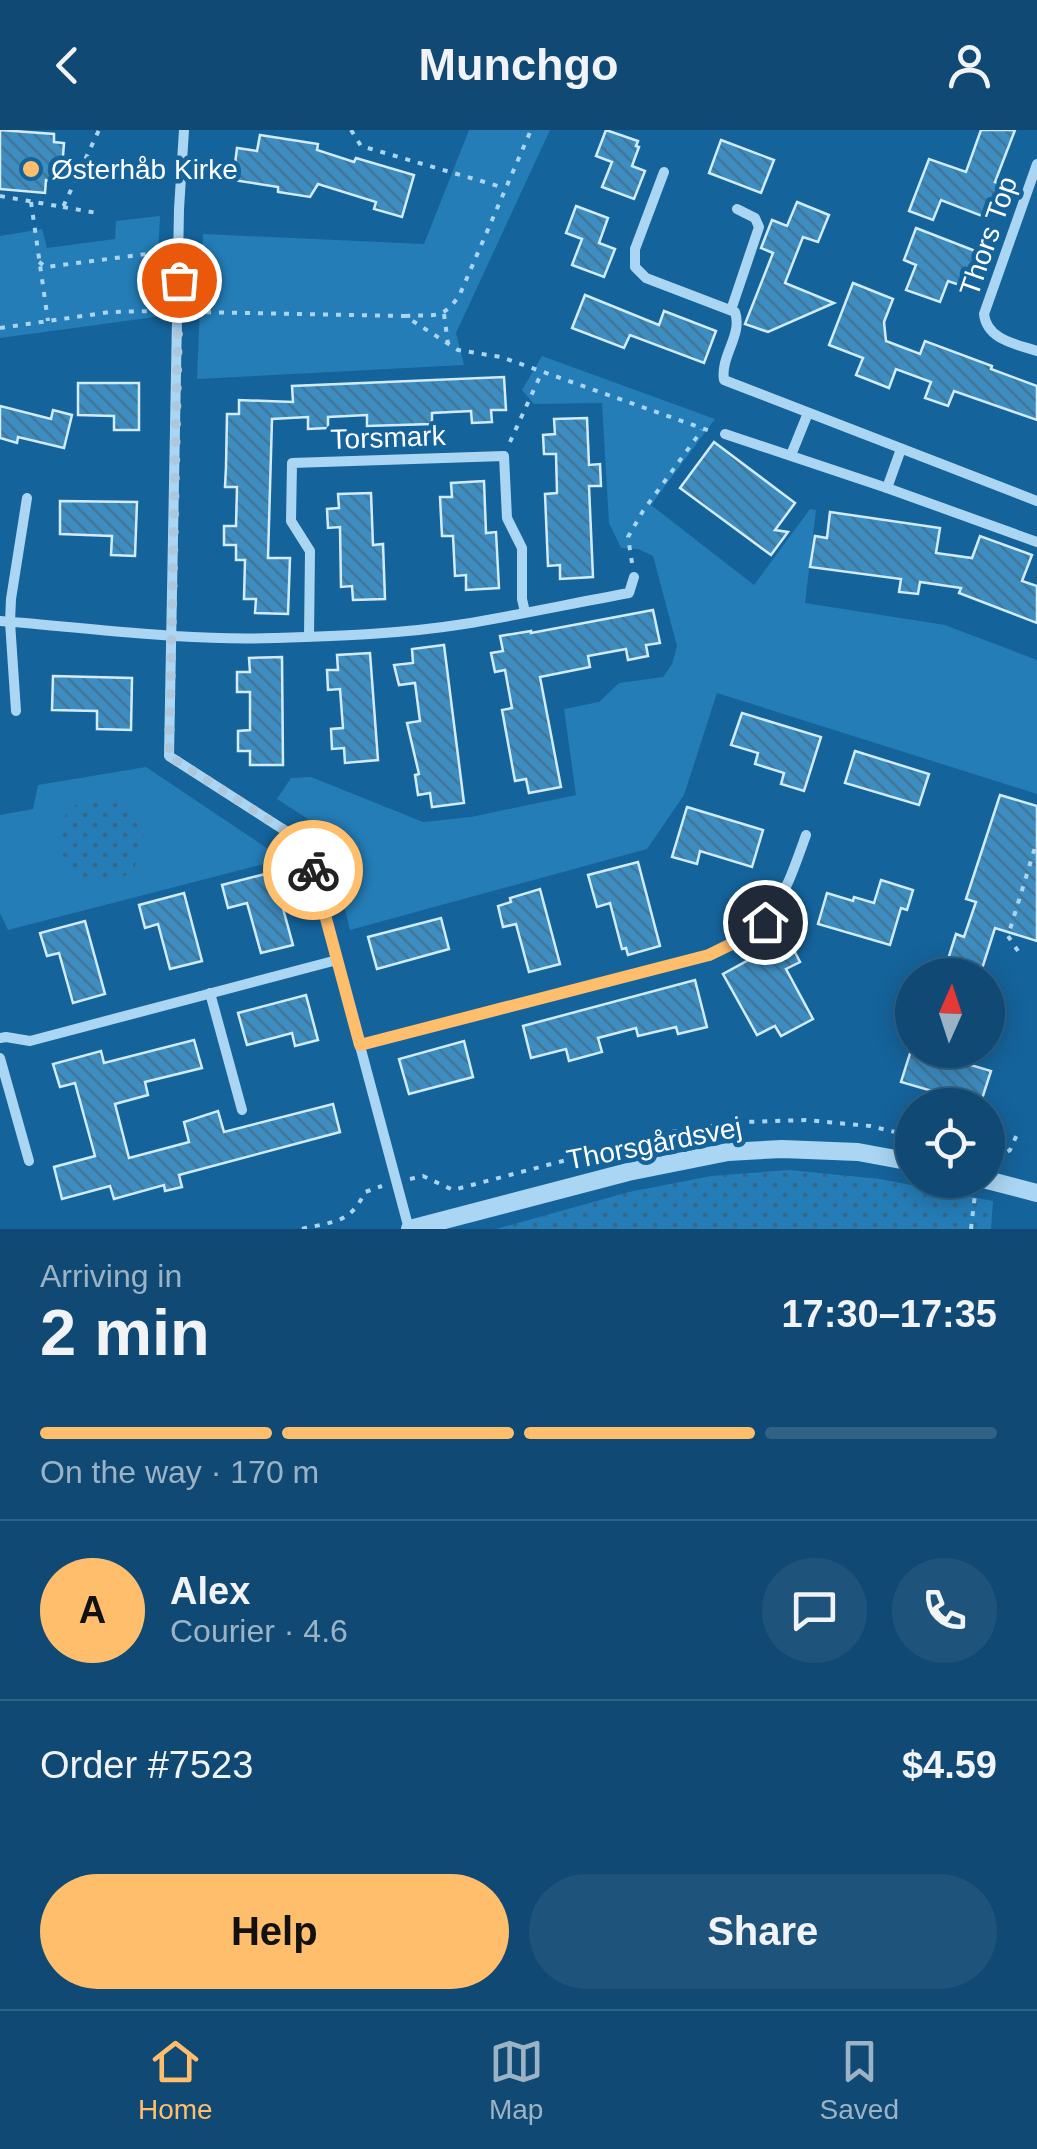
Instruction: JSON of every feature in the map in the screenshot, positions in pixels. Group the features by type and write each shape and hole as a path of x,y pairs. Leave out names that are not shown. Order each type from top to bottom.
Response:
{"street":[{"path":"184,130 169,756 306,844 409,1229"},
{"name":"Thors Top","path":"1037,164 984,314 991,332 1037,351"},
{"path":"664,172 635,250 635,267 646,278 731,310 737,316 723,368 724,380 1037,502"},
{"path":"731,310 758,228 755,218 737,209"},
{"path":"791,456 808,413"},
{"path":"725,434 1037,542"},
{"path":"887,488 901,449"},
{"path":"504,456 507,518 522,548 525,612"},
{"name":"Torsmark","path":"309,636 310,551 291,521 292,463 504,456"},
{"path":"16,711 5,622 27,498"},
{"path":"5,622 172,636 271,638 367,634 462,624 629,593 634,577"},
{"path":"360,1045 709,955 732,945 752,934 775,908 806,835"},
{"path":"0,1038 30,1041 336,960"},
{"path":"210,992 242,1110"},
{"path":"0,1058 28,1161"},
{"name":"Thorsgårdsvej","path":"409,1229 628,1172 728,1152 858,1152 895,1159"},
{"path":"1005,1185 1037,1194"}],"path":[{"path":"63,207 98,130"},
{"path":"351,130 361,146 505,188"},
{"path":"0,328 110,312 444,314 460,294 531,130"},
{"path":"0,196 97,213"},
{"path":"32,202 48,321"},
{"path":"39,262 46,267 179,249"},
{"path":"444,314 448,344"},
{"path":"405,316 458,350 501,357 702,430 725,434"},
{"path":"504,456 542,372"},
{"path":"634,577 628,538 702,430"},
{"path":"1018,951 1008,936 1037,841"},
{"path":"1005,1154 1020,1130"},
{"path":"972,1228 976,1198"}],"shaded area":[{"path":"469,130 550,130 456,333 464,365 197,379 203,234 424,244"},
{"path":"160,216 155,317 0,338 0,236 42,229 47,248 115,239 116,221"},
{"path":"542,356 715,419 651,505 754,585 810,509 816,510 805,603 945,625 1037,660 1037,794 717,693 684,795 647,849 350,930 325,830 277,799 291,778 311,777 423,822 471,817 576,795 564,709 599,702 619,683 663,677 672,664 677,646 653,556 638,549 621,548 609,523 602,403 534,404 522,390"},
{"path":"146,767 283,859 8,930 0,913 0,815 33,809 38,785"},
{"path":"101,797 125,804 137,816 144,840 137,864 125,876 101,883 77,876 65,864 58,840 65,816 77,804"},
{"path":"789,1170 880,1179 895,1182 895,1198 993,1201 991,1229 496,1229 629,1192 711,1176"}],"building":[{"name":"Østerhåb Kirke","path":"0,130 54,134 54,142 64,143 61,181 46,180 45,193 0,189"},
{"path":"606,130 638,141 632,166 645,171 634,199 602,187 612,162 596,156"},
{"path":"981,130 1015,130 995,182 1000,184 987,218 941,200 933,220 909,211 929,159 966,172"},
{"path":"260,135 318,144 317,150 354,162 356,158 414,175 402,217 374,209 376,202 318,184 310,197 233,180 237,148 257,151"},
{"path":"721,140 774,160 761,193 709,173"},
{"path":"797,202 829,215 818,242 803,237 785,283 834,303 768,332 745,324 773,253 761,248 772,220 787,226"},
{"path":"576,206 608,218 599,243 615,249 604,277 572,265 582,239 566,233"},
{"path":"916,228 978,252 965,287 948,281 940,302 906,290 916,265 904,260"},
{"path":"853,283 893,299 884,322 886,341 920,354 925,341 1037,386 1037,420 954,391 948,406 925,398 931,382 896,369 889,388 856,375 863,358 829,345"},
{"path":"585,295 659,325 664,311 716,331 704,363 630,335 624,348 572,328"},
{"path":"504,377 506,410 491,410 492,422 472,423 471,411 432,413 432,424 367,426 367,415 328,417 328,428 308,429 308,417 272,419 268,558 290,558 288,614 255,613 256,599 244,599 245,560 236,560 236,545 224,545 224,526 236,526 237,487 225,487 227,414 239,414 239,400 293,402 292,386"},
{"path":"78,383 139,383 139,430 114,430 114,416 78,415"},
{"path":"0,406 51,419 53,410 72,415 64,448 18,437 17,443 0,438"},
{"path":"587,418 589,465 600,464 601,486 589,486 593,577 560,579 560,565 548,566 545,494 557,493 556,454 544,454 543,435 555,434 554,419"},
{"path":"714,442 795,503 775,530 788,532 771,555 680,488"},
{"path":"484,481 486,533 496,532 499,588 466,590 466,575 455,576 453,536 442,536 440,497 452,497 451,483"},
{"path":"371,493 373,545 383,544 385,599 353,600 352,586 341,587 340,527 328,528 327,509 339,508 338,494"},
{"path":"60,501 137,502 135,556 111,555 112,536 60,534"},
{"path":"830,512 940,528 936,553 972,558 980,536 1032,555 1022,581 1037,586 1037,623 959,593 961,588 920,582 918,594 899,592 901,579 810,567 815,536 827,538"},
{"path":"653,610 660,643 646,645 648,656 628,660 626,649 588,656 590,667 540,677 561,787 529,793 526,779 515,781 502,710 512,708 505,670 495,672 491,653 503,651 500,636"},
{"path":"444,645 464,803 432,807 430,793 418,795 415,775 419,774 407,723 420,721 415,683 399,685 394,665 413,663 412,649"},
{"path":"370,653 378,760 345,763 344,748 332,749 331,729 343,728 340,689 328,690 327,670 338,670 337,655"},
{"path":"282,657 283,765 250,765 250,751 238,751 238,731 250,730 250,692 237,692 237,672 250,672 249,658"},
{"path":"53,676 132,678 131,730 97,729 97,711 52,710"},
{"path":"742,713 821,737 804,791 781,784 784,773 755,764 758,753 731,745"},
{"path":"855,751 929,774 919,805 845,783"},
{"path":"1000,795 1037,806 1037,941 995,928 985,958 948,958 956,934 964,937 976,902 966,899"},
{"path":"687,807 763,830 752,867 700,851 697,864 672,857"},
{"path":"638,862 660,946 628,955 626,948 622,949 610,903 597,907 588,875"},
{"path":"273,872 293,945 261,953 247,903 228,908 222,885"},
{"path":"881,880 913,890 907,910 901,908 890,945 818,924 827,893 874,903"},
{"path":"540,889 560,964 529,972 516,924 503,927 498,906"},
{"path":"184,893 202,961 170,969 158,924 145,928 139,905"},
{"path":"441,918 449,949 377,969 368,937"},
{"path":"85,921 105,994 73,1003 59,953 47,956 40,933"},
{"path":"789,941 800,962 786,969 813,1019 781,1036 775,1026 757,1035 723,974"},
{"path":"695,980 707,1027 678,1034 676,1027 638,1036 636,1028 598,1038 602,1052 569,1061 566,1049 531,1058 523,1026"},
{"path":"306,995 318,1040 295,1046 292,1033 247,1045 238,1013"},
{"path":"194,1040 202,1068 145,1082 148,1095 115,1104 129,1158 189,1142 184,1122 218,1111 224,1132 333,1104 340,1132 179,1175 182,1187 165,1191 164,1185 114,1199 110,1186 62,1199 54,1167 95,1156 75,1083 60,1087 53,1064 101,1051 104,1063"},
{"path":"464,1041 473,1077 409,1094 399,1059"},
{"path":"905,1068 991,1071 986,1088 922,1088 901,1082"}],"way so far":[{"path":"179,280 169,756 306,844 313,870"}],"place":[{"name":"Østerhåb Kirke","path":"31,169"}],"route":[{"path":"313,870 360,1045 709,955 752,934 765,922"}]}
